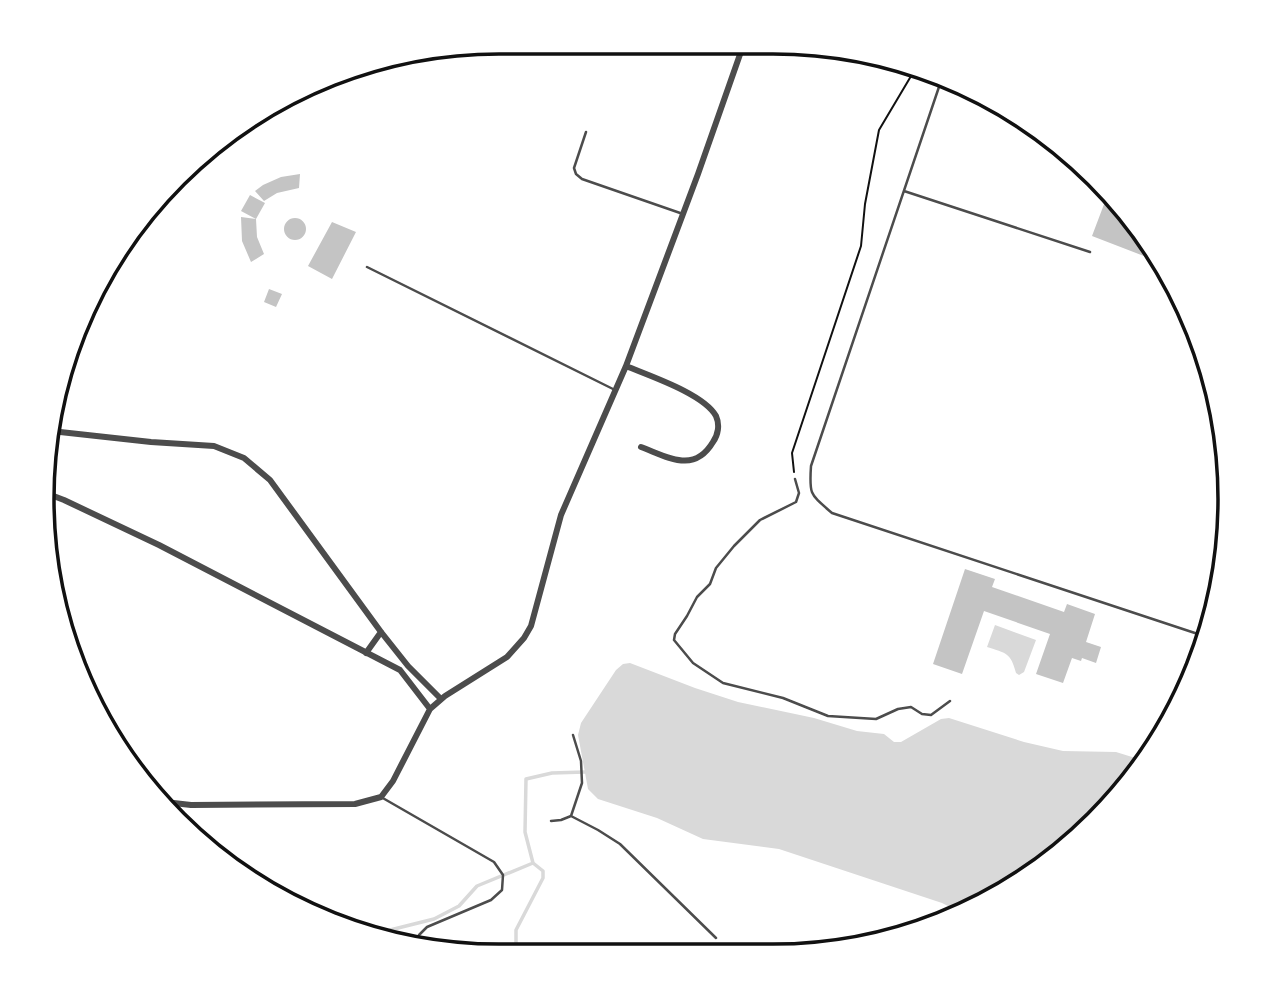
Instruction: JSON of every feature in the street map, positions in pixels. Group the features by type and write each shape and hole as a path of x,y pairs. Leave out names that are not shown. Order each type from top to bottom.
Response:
{"street":[{"path":"176,803 355,804 381,797 393,781 430,709 441,699 507,657 524,638 531,626 561,515 626,366 740,54"},
{"path":"626,366 696,397 716,416 719,430 712,444 696,460 679,461 641,447"},
{"path":"59,433 214,446 244,458 270,480 381,632 408,666 441,699"},
{"path":"54,496 159,545 400,670 430,709"},
{"path":"366,653 381,632"},
{"path":"400,670 408,666"}],"lane":[{"path":"939,87 811,466 810,489 818,501 832,513 1197,634"},
{"path":"586,132 574,168 576,174 582,179 683,214"},
{"path":"904,191 1090,252"},
{"path":"367,267 616,390"},
{"path":"795,479 799,493 796,502 760,520 734,546 716,568 710,584 697,597 675,634 677,646 692,663 723,683 783,698 828,716 876,719 898,709 911,707 922,714 931,715 950,701"},
{"path":"571,816 582,783 581,761 573,735"},
{"path":"381,797 494,862 503,875 502,890 491,900 427,927 419,936"},
{"path":"551,821 571,816 620,844 716,938"}],"path":[{"path":"795,479 792,453 862,246 865,204 878,130 911,76"}],"shaded area":[{"path":"995,625 1036,640 1024,672 1019,675 1007,655 987,647"},
{"path":"630,663 738,702 814,718 857,731 884,734 894,742 901,742 941,719 949,718 1024,742 1063,751 1116,752 1135,758 1087,813 1044,852 995,884 950,907 779,849 703,839 657,818 598,799 588,789 578,735 581,723 616,670 623,664"}],"building":[{"path":"300,174 299,188 277,193 264,201 255,191 281,177"},
{"path":"250,195 265,203 256,219 241,211"},
{"path":"1104,203 1146,257 1092,236"},
{"path":"241,217 256,219 257,237 264,254 251,262 242,241"},
{"path":"291,218 299,218 306,225 306,233 299,240 291,240 284,233 284,225"},
{"path":"332,222 356,232 332,279 308,266"},
{"path":"269,289 282,294 276,307 264,302"},
{"path":"965,569 995,579 992,587 1064,612 1067,604 1095,614 1086,642 1101,647 1096,663 1072,658 1063,683 1036,674 1050,634 984,611 962,674 933,664"}],"waterway":[{"path":"390,930 434,919 459,906 477,886 533,863 525,832 526,779 552,773 585,772"},
{"path":"516,944 516,930 543,878 543,871 533,863"}]}
